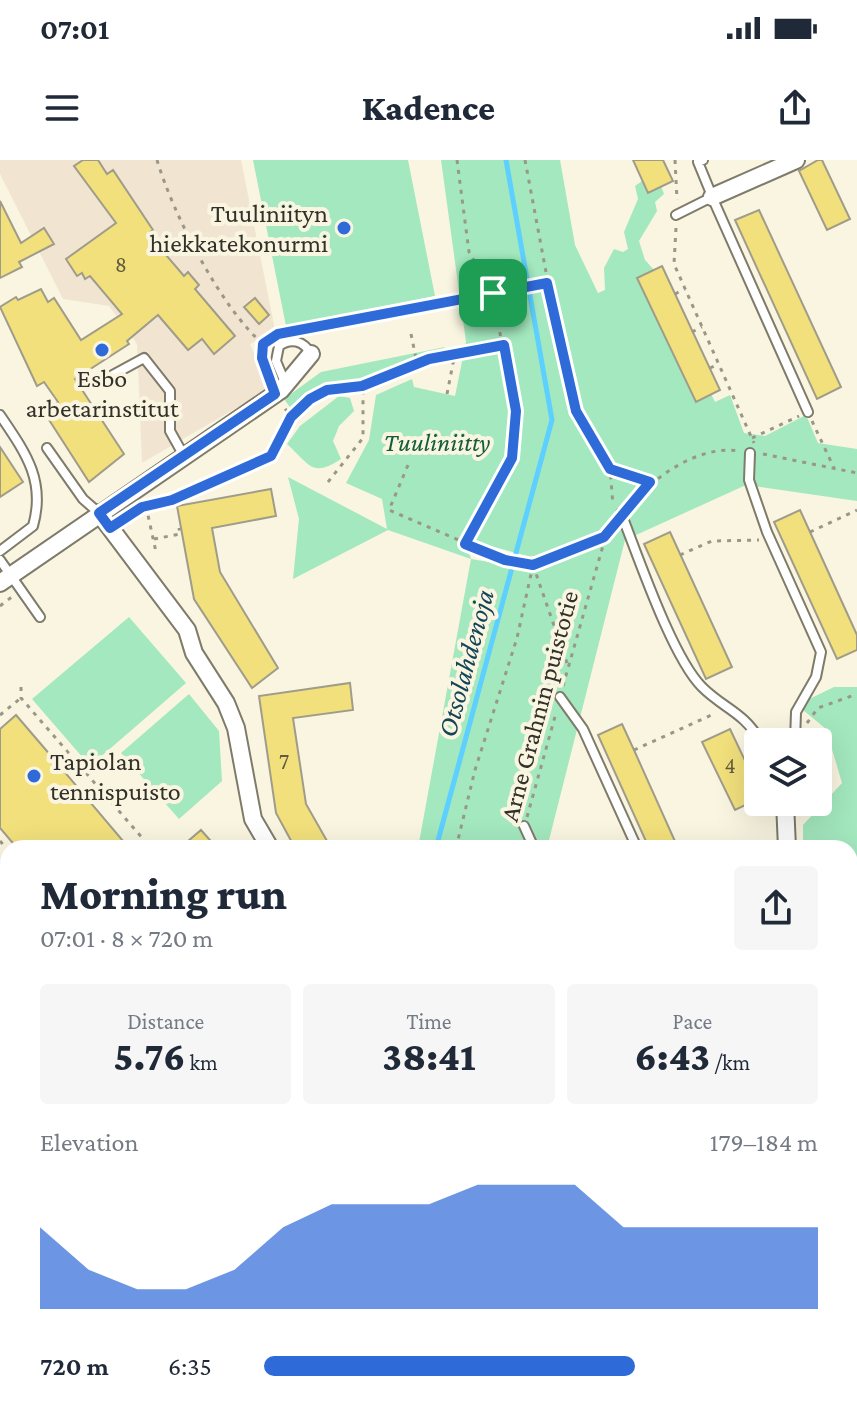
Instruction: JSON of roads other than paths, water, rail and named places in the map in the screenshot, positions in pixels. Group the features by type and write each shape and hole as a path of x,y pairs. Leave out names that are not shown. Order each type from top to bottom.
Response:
{"street":[{"path":"712,197 788,161"},
{"path":"10,583 99,513 280,389 311,354"},
{"path":"99,513 187,630 194,653 226,703 236,728 253,819 265,840"},
{"path":"786,816 787,840"}],"lane":[{"path":"703,160 698,162 712,197 808,412"},
{"path":"676,215 712,197"},
{"path":"280,389 276,361 279,346 295,341 304,343 311,354"},
{"path":"109,377 144,358 170,391 170,431 184,456"},
{"path":"0,415 30,459 38,493 33,526 0,551"},
{"path":"47,448 83,499 99,513"},
{"path":"754,453 749,480 771,540 821,652 816,677 796,712 795,728"},
{"path":"621,513 682,657 703,688 731,707 749,728"},
{"path":"0,560 10,583 40,617"},
{"path":"560,697 583,729 633,840"},
{"path":"524,826 530,840"}],"waterway":[{"name":"Otsolahdenoja","path":"438,840 552,420 506,160"}],"place":[{"name":"Tuuliniityn hiekkatekonurmi","path":"344,228"},
{"name":"Esbo arbetarinstitut","path":"102,350"},
{"name":"Tapiolan tennispuisto","path":"34,776"}],"park label":[{"name":"Tuuliniitty","path":"437,442"}]}
